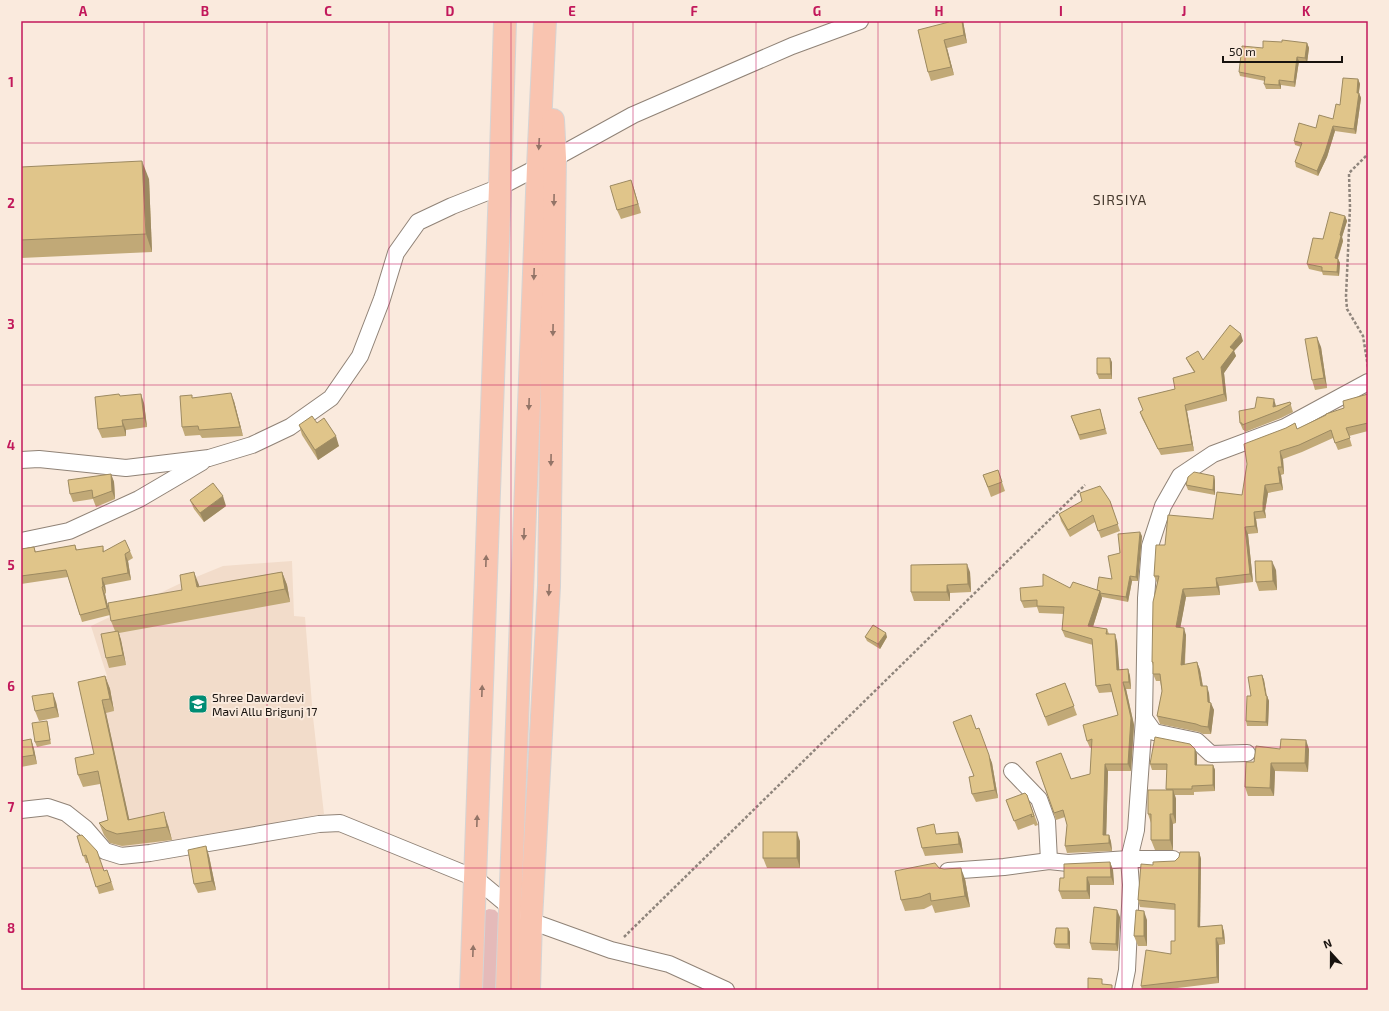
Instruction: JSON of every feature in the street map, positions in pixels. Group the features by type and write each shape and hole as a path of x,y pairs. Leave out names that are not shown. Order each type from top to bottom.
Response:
{"highway":[{"path":"471,990 505,21"},
{"path":"529,990 531,920 550,586 545,21"},
{"path":"507,990 546,162 553,111 558,21"}],"street":[{"path":"21,460 39,459 126,468 209,458 252,445 290,427 331,398 360,356 382,299 396,253 418,222 452,206 500,187 633,115 792,46 860,21"},
{"path":"1123,990 1127,970 1130,892 1129,859 1136,830 1144,718 1146,598 1150,546 1163,506 1180,476 1213,454 1285,427 1368,382"},
{"path":"21,541 69,530 139,498 209,458"},
{"path":"1144,718 1154,732 1198,740 1211,754 1247,753"},
{"path":"1012,771 1039,799 1047,820 1049,861"},
{"path":"21,810 48,807 66,813 84,828 105,851 121,856 150,853 319,824 340,823 475,878 510,907 536,923 611,950 669,964 726,990"},
{"path":"948,871 1004,867 1049,861 1068,863 1129,859 1173,859"}],"path":[{"path":"1368,154 1349,173 1350,207 1346,296 1347,309 1363,336 1368,369"},
{"path":"611,950 1085,485"}],"shaded area":[{"name":"Shree Dawardevi Mavi Allu Brigunj 17","path":"292,561 294,616 305,617 313,717 324,814 237,831 115,850 80,691 107,676 91,626 179,584 223,566"},
{"path":"489,909 495,910 499,914 497,990 482,990 484,911"}],"building":[{"path":"949,21 962,21 964,35 944,40 951,67 928,72 918,30"},
{"path":"1282,40 1307,43 1305,58 1297,57 1294,82 1279,80 1279,85 1264,84 1265,77 1239,72 1242,46 1263,48 1263,41 1282,42"},
{"path":"1343,78 1358,79 1357,93 1359,93 1354,129 1333,126 1317,171 1295,162 1302,143 1294,141 1299,123 1316,128 1319,115 1333,119 1336,104 1340,105"},
{"path":"142,161 146,234 21,240 21,167"},
{"path":"631,180 638,204 617,210 610,186"},
{"path":"1330,212 1345,216 1335,258 1338,259 1337,272 1322,271 1322,267 1307,264 1313,238 1323,239"},
{"path":"1230,325 1241,334 1230,347 1234,350 1221,367 1224,394 1185,405 1192,444 1158,449 1140,412 1143,410 1138,398 1175,389 1173,378 1195,372 1186,358 1198,351 1203,360"},
{"path":"1317,337 1324,378 1312,380 1305,339"},
{"path":"1097,358 1110,358 1111,374 1097,374"},
{"path":"231,393 240,427 199,430 198,426 182,427 180,396 192,395 192,398"},
{"path":"119,394 120,396 141,394 144,418 122,420 123,426 98,429 95,397"},
{"path":"1368,394 1368,423 1346,428 1350,438 1335,443 1331,430 1299,445 1280,451 1282,467 1278,467 1280,483 1265,485 1263,511 1254,512 1255,526 1245,527 1250,574 1216,578 1217,587 1183,589 1176,627 1184,628 1181,665 1197,662 1201,686 1207,686 1208,702 1211,703 1208,727 1157,716 1162,691 1160,674 1153,674 1152,662 1153,602 1159,576 1154,576 1156,545 1165,545 1168,515 1213,519 1217,492 1242,495 1247,464 1244,444 1295,423 1297,429 1326,414 1344,408 1343,401"},
{"path":"1257,397 1274,399 1273,407 1290,402 1291,404 1278,411 1242,425 1242,423 1240,423 1239,411 1255,408"},
{"path":"1100,409 1105,429 1079,435 1071,416"},
{"path":"312,416 317,423 324,418 336,436 315,450 299,425"},
{"path":"998,470 1002,482 988,487 983,475"},
{"path":"1194,472 1214,476 1213,490 1186,485 1188,477"},
{"path":"111,474 112,491 93,498 92,490 70,494 68,480"},
{"path":"213,483 223,496 200,513 190,500"},
{"path":"1100,486 1110,501 1118,524 1098,531 1093,515 1068,530 1059,514 1082,501 1080,493"},
{"path":"1140,532 1136,577 1130,576 1126,597 1100,593 1100,591 1097,590 1099,577 1112,579 1108,556 1120,553 1118,534"},
{"path":"125,540 130,551 125,554 128,573 102,578 102,587 107,608 80,615 66,570 21,576 21,549 34,547 35,552 75,545 76,550 103,546 103,552"},
{"path":"1255,561 1272,561 1273,581 1256,582"},
{"path":"967,564 968,584 947,585 947,592 911,592 911,565"},
{"path":"194,572 197,587 282,572 285,589 111,621 108,603 182,590 180,575"},
{"path":"1043,574 1070,588 1073,582 1100,591 1088,626 1107,629 1106,634 1115,634 1117,670 1128,669 1129,682 1123,682 1131,718 1128,764 1105,764 1103,835 1109,835 1109,843 1065,846 1067,825 1063,810 1054,813 1036,762 1061,753 1071,779 1090,774 1092,739 1087,741 1083,725 1118,715 1110,684 1096,686 1092,639 1062,630 1064,607 1037,606 1037,600 1021,601 1020,588 1043,586"},
{"path":"873,625 886,633 878,644 865,637"},
{"path":"118,631 123,655 106,658 101,634"},
{"path":"1262,675 1267,696 1266,722 1246,721 1247,696 1251,696 1248,677"},
{"path":"105,676 110,699 102,700 128,820 164,812 167,827 117,834 106,830 99,823 108,820 98,771 78,775 75,758 94,754 78,682"},
{"path":"1065,683 1074,706 1045,717 1036,694"},
{"path":"53,693 55,707 35,711 32,696"},
{"path":"971,715 976,729 979,728 989,755 995,790 972,794 969,777 974,776 953,722"},
{"path":"47,721 50,740 35,742 32,723"},
{"path":"1155,737 1190,744 1195,749 1195,765 1213,765 1213,785 1192,786 1192,789 1166,789 1167,764 1150,764"},
{"path":"31,739 34,755 21,757 21,741"},
{"path":"1281,739 1306,740 1305,763 1271,763 1270,788 1245,787 1246,762 1254,762 1256,746 1280,749"},
{"path":"1148,790 1173,790 1173,814 1170,814 1170,840 1151,840 1151,814 1148,814"},
{"path":"1025,793 1034,816 1031,817 1032,814 1014,821 1006,800"},
{"path":"934,824 936,834 958,832 959,844 922,848 917,828"},
{"path":"763,832 797,832 797,858 763,858"},
{"path":"82,835 97,851 104,871 107,870 111,882 96,887 86,855 83,856 77,836"},
{"path":"206,846 212,881 194,884 188,850"},
{"path":"1180,852 1199,852 1198,927 1222,925 1223,938 1216,938 1217,977 1141,986 1146,950 1171,954 1171,941 1175,941 1175,904 1138,900 1141,864 1153,865 1153,862 1175,861 1179,857"},
{"path":"1110,862 1111,877 1087,877 1087,891 1059,891 1060,878 1064,878 1064,864"},
{"path":"935,863 939,868 944,869 961,868 965,896 931,901 930,893 920,897 901,900 895,871"},
{"path":"1094,907 1117,910 1116,944 1090,943"},
{"path":"1136,910 1144,911 1144,936 1134,936"},
{"path":"1056,928 1068,928 1068,944 1054,944"},
{"path":"1088,978 1102,979 1102,984 1112,985 1112,990 1088,990"}],"place":[{"name":"Shree Dawardevi Mavi Allu Brigunj 17","path":"198,704"}],"district":[{"name":"SIRSIYA","path":"1120,199"}]}
